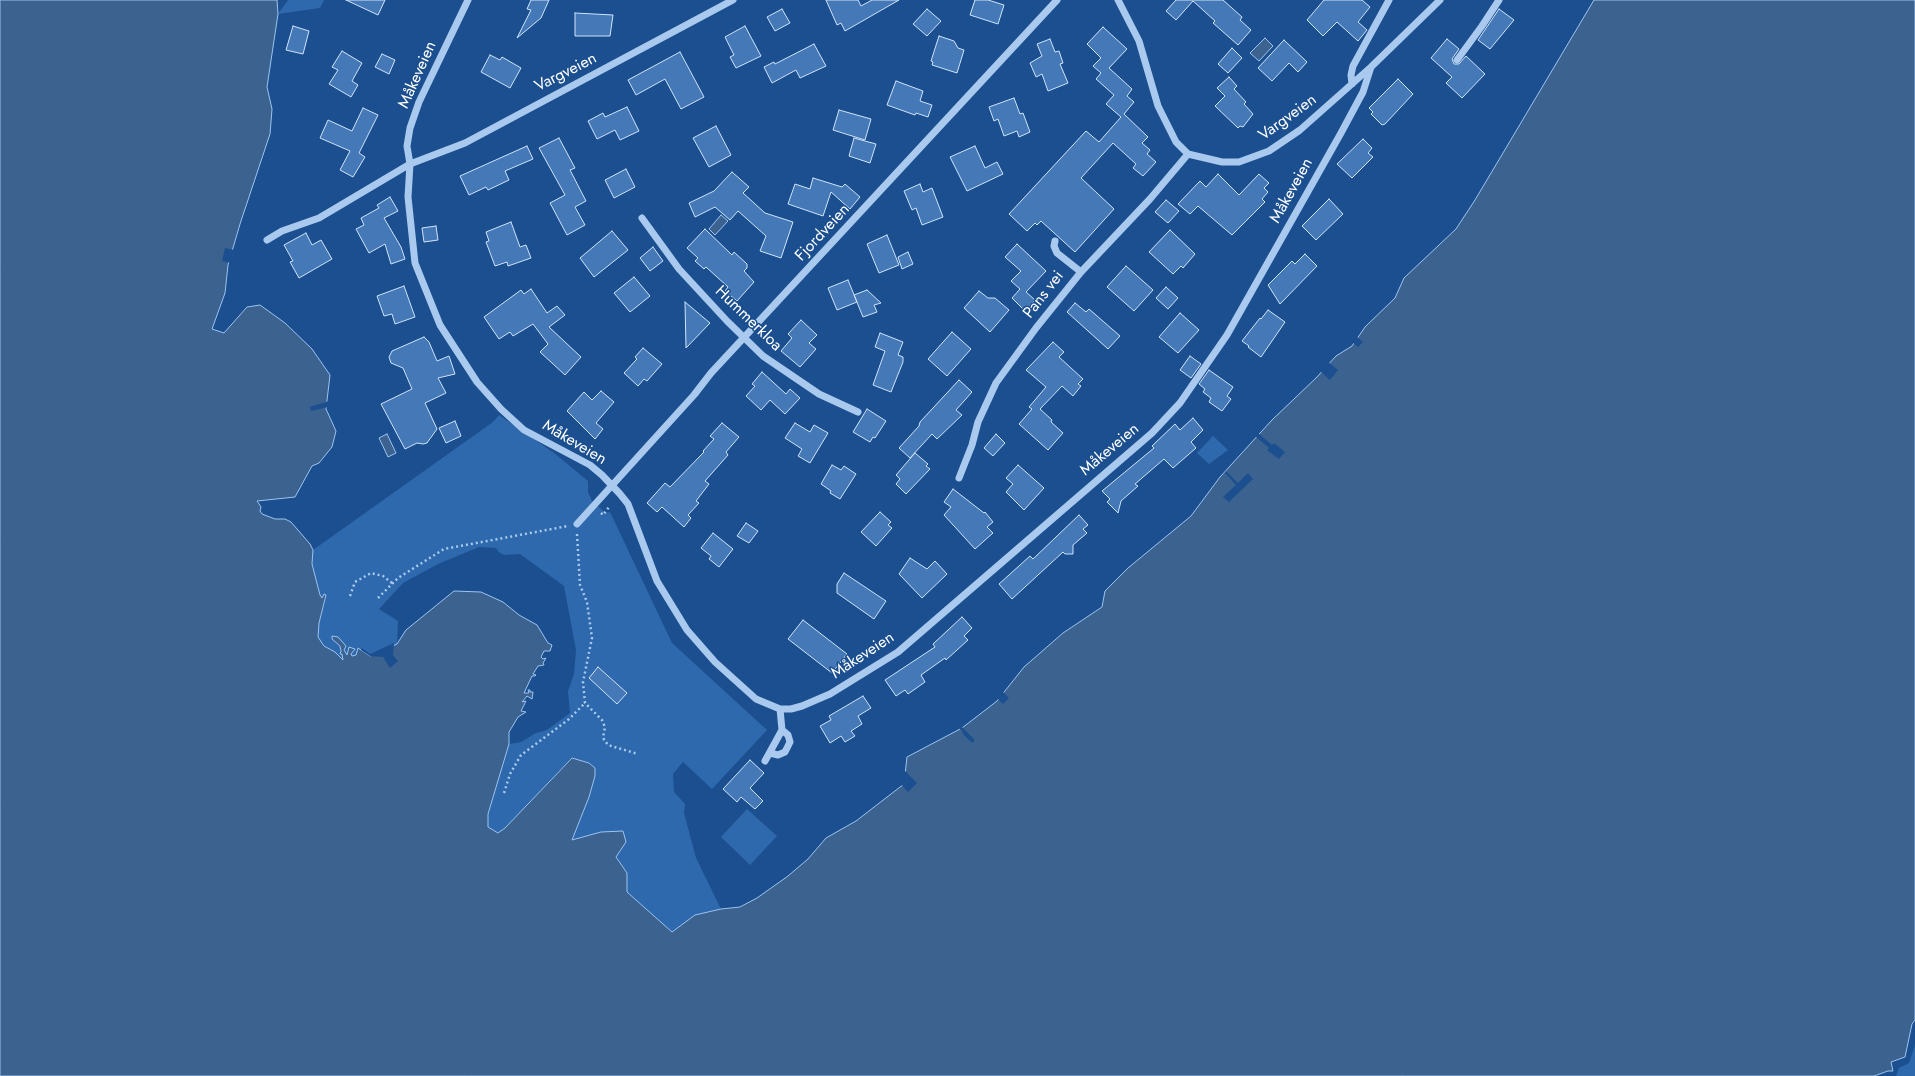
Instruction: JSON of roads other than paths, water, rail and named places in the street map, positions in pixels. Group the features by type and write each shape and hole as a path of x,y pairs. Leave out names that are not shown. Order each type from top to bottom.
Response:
{"street":[{"name":"Måkeveien","path":"468,0 425,89 410,128 407,146 410,164 408,197 416,263 440,324 460,358 480,386 500,410 524,430 590,466 611,485 628,504 657,581 687,630 715,662 756,699 780,709 791,709 802,706 830,694 898,652 1152,433 1180,403 1228,335 1363,92 1371,67"},
{"name":"Vargveien","path":"410,164 465,142 733,0"},
{"name":"Fjordveien","path":"577,524 611,485 1057,0"},
{"path":"1118,0 1139,41 1163,119 1176,142 1188,154"},
{"path":"1352,84 1351,75 1353,66 1389,0"},
{"name":"Vargveien","path":"1188,154 1222,162 1239,162 1270,151 1300,130 1352,84 1440,0"},
{"path":"1457,60 1499,0"},
{"name":"Pans vei","path":"959,478 972,445 978,422 996,382 1036,328 1081,272 1150,199 1188,154"},
{"path":"267,240 282,231 319,218 410,164"},
{"name":"Hummerkloa","path":"642,218 679,269 727,322 746,338 763,356 819,394 858,412"},
{"path":"1055,241 1054,246 1058,253 1081,272"},
{"path":"765,761 782,730 780,709"},
{"path":"770,752 778,755 785,752 790,742 788,735 782,730"}]}
